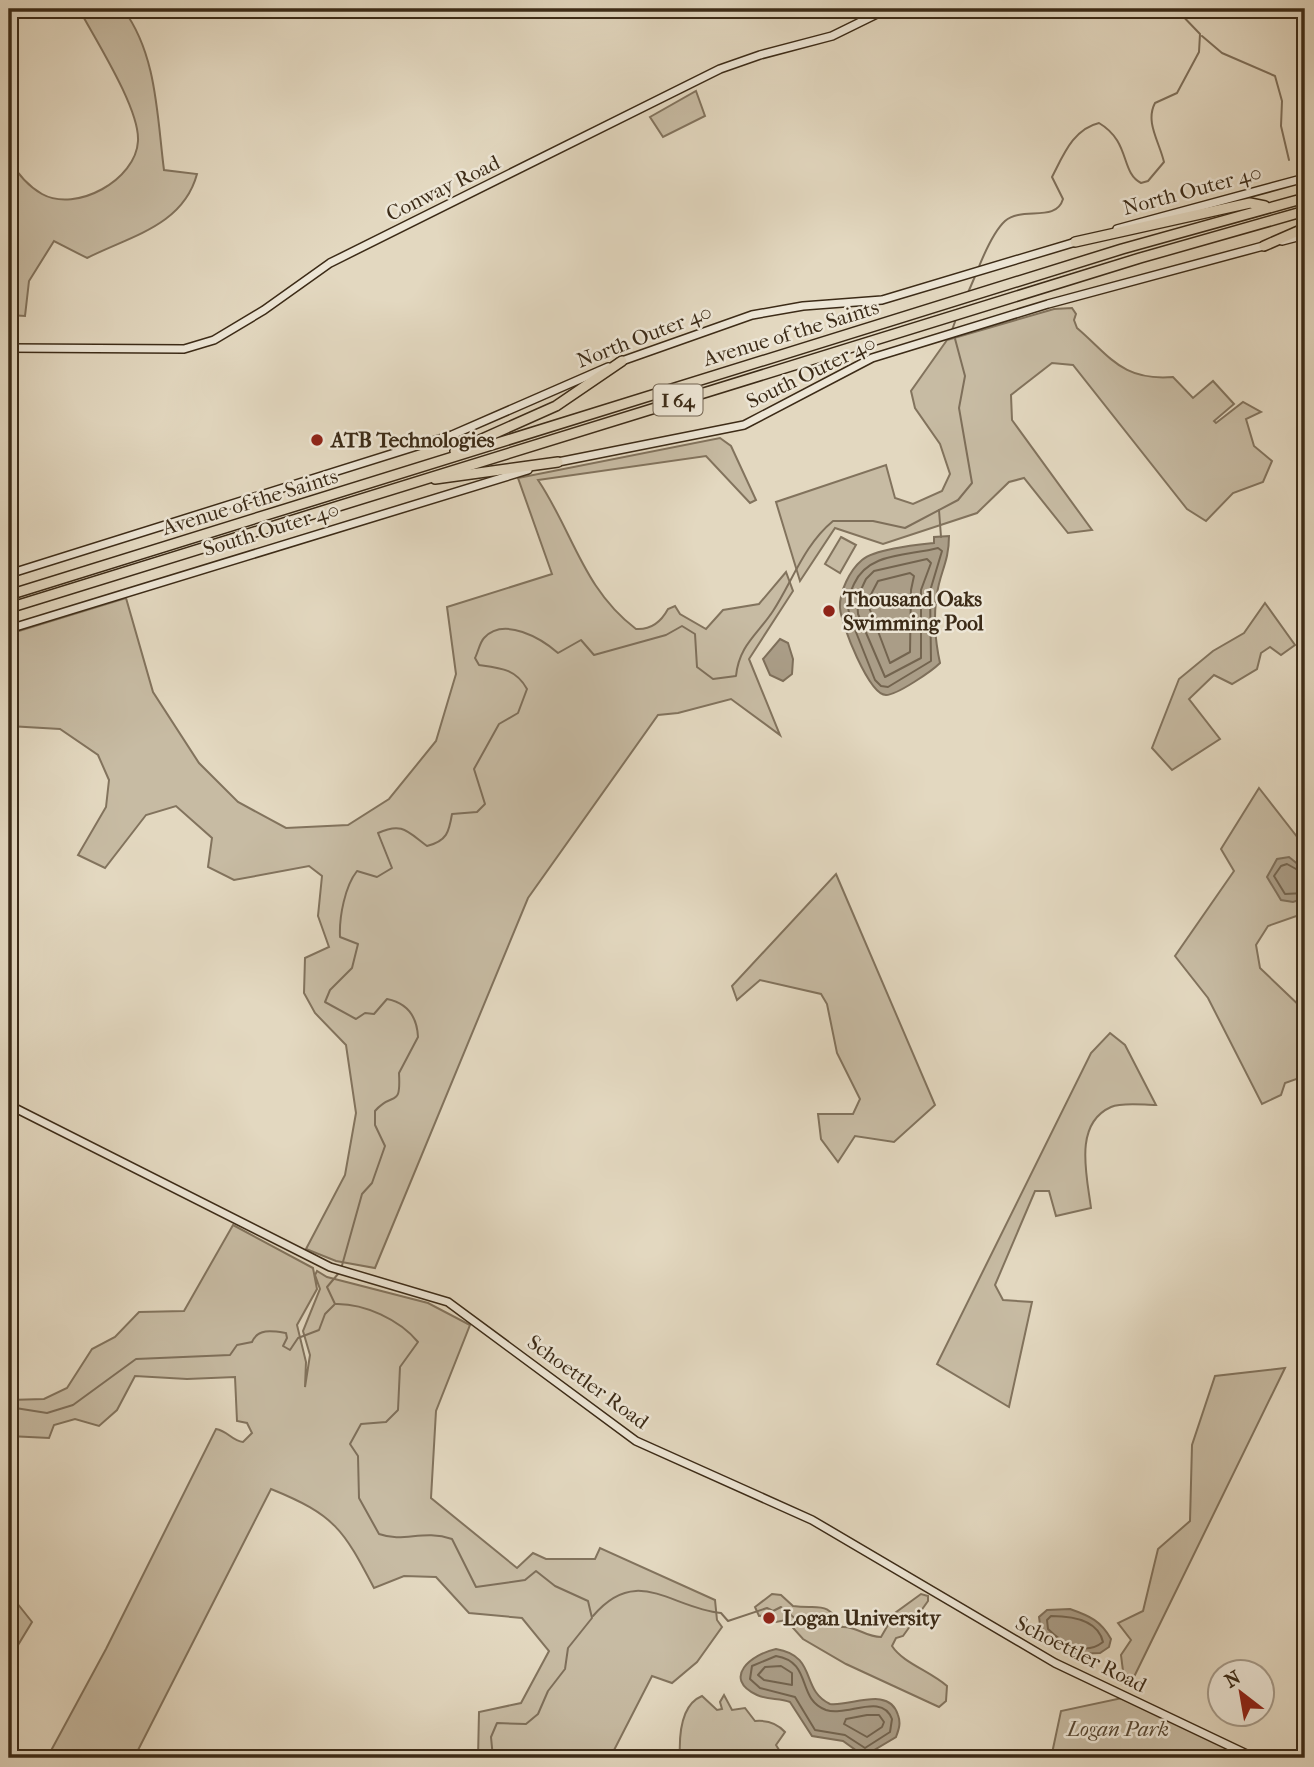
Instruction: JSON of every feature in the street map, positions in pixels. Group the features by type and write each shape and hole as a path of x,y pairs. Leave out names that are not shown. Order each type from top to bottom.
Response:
{"highway":[{"name":"Avenue of the Saints","path":"9,595 942,305 1270,206 1305,198"},
{"path":"1075,242 1250,203 1270,206"},
{"name":"Avenue of the Saints","path":"9,608 1200,239 1305,211"},
{"path":"1264,246 1305,228"},
{"path":"443,458 466,445 510,429 556,407 622,361"},
{"path":"420,480 460,478 558,462"}],"street":[{"name":"Conway Road","path":"9,348 184,349 214,340 264,310 330,263 720,69 760,55 832,36 887,9"},
{"name":"North Outer 40","path":"9,574 452,435 622,361 752,315 803,306 882,300 1152,218 1305,178"},
{"name":"South Outer 40","path":"9,629 477,484 558,462 744,425 853,366 1055,302 1305,235"},
{"name":"Schoettler Road","path":"9,1105 320,1262 360,1278 415,1290 448,1302 636,1441 812,1520 1055,1663 1255,1758"},
{"path":"9,1753 20,1758"}],"green space":[{"path":"79,9 123,9 143,46 149,65 164,170 197,174 190,192 180,206 167,218 137,235 87,258 54,241 29,281 25,316 9,315 9,159 23,179 37,191 56,199 71,199 87,196 116,180 135,155 138,141 132,111"},
{"path":"696,91 705,116 663,137 650,117"},
{"path":"1072,308 1076,314 1074,320 1077,328 1129,371 1141,375 1173,377 1193,398 1213,381 1234,404 1214,421 1216,423 1243,402 1261,412 1246,419 1254,446 1272,461 1263,482 1233,493 1206,521 1187,509 1073,365 1052,363 1011,395 1012,420 1092,530 1068,533 1024,478 1009,482 977,513 883,544 835,528 800,581 776,502 886,465 895,498 913,504 942,491 950,474 940,444 915,408 911,391 947,340 1054,309"},
{"path":"720,438 731,446 756,500 750,503 706,456 538,480 591,578 618,613 636,629 655,624 668,609 675,606 680,614 706,629 723,610 759,604 786,572 793,591 749,659 780,735 731,699 678,713 658,715 528,898 375,1268 336,1261 306,1249 345,1175 356,1113 346,1045 315,1013 304,993 305,958 329,947 318,916 322,876 309,866 234,880 208,867 212,838 176,806 146,815 105,868 78,855 106,807 109,780 98,755 60,729 9,726 9,634 126,598 153,692 199,763 238,802 286,828 348,825 389,799 436,741 456,674 447,607 552,574 518,478"},
{"path":"841,537 856,545 840,573 825,564"},
{"path":"1265,603 1295,645 1281,655 1270,647 1261,653 1257,669 1232,684 1214,675 1189,699 1220,739 1172,770 1152,748 1179,679 1213,651 1244,633"},
{"path":"1259,788 1305,847 1305,870 1298,862 1305,913 1268,926 1256,945 1260,968 1305,1011 1305,1082 1299,1078 1285,1083 1281,1095 1262,1104 1208,998 1175,956 1234,871 1221,849"},
{"path":"836,874 935,1105 894,1142 855,1136 838,1162 821,1139 818,1114 853,1114 860,1099 837,1053 827,1004 821,994 760,980 737,1000 732,986"},
{"path":"1110,1033 1125,1045 1156,1105 1116,1105 1099,1115 1091,1125 1085,1152 1091,1208 1056,1216 1049,1191 1035,1191 995,1285 1003,1300 1032,1302 1009,1407 937,1364 1091,1053"},
{"path":"233,1225 313,1268 317,1289 297,1325 306,1362 305,1387 310,1355 303,1331 320,1289 315,1275 317,1271 327,1277 428,1303 470,1325 436,1411 431,1498 517,1568 533,1553 546,1559 595,1559 600,1548 715,1600 717,1620 722,1627 697,1662 672,1683 652,1676 610,1758 478,1758 479,1712 521,1703 549,1651 522,1618 469,1613 436,1577 404,1576 374,1588 354,1551 335,1526 310,1507 271,1489 134,1758 47,1758 106,1649 216,1429 243,1442 252,1433 247,1423 237,1421 235,1377 187,1379 135,1376 117,1410 99,1426 75,1419 54,1425 49,1438 9,1436 9,1400 44,1399 67,1388 92,1349 115,1337 139,1312 184,1311"},
{"path":"1285,1368 1131,1683 1124,1679 1121,1655 1131,1640 1118,1623 1143,1611 1158,1549 1190,1521 1192,1445 1215,1376"},
{"path":"9,1593 32,1622 18,1645 9,1639"},
{"path":"772,1594 781,1595 793,1606 826,1609 842,1627 881,1637 895,1613 921,1594 928,1596 928,1601 903,1636 896,1638 892,1646 903,1657 947,1686 946,1701 939,1707 846,1664 803,1639 786,1620 776,1622 767,1615 759,1616 755,1607"},
{"path":"724,1695 732,1710 745,1708 755,1721 771,1723 785,1732 776,1745 784,1758 680,1758 682,1723 689,1707 702,1696 717,1710 722,1709 720,1702"},
{"name":"Logan Park","path":"1122,1698 1248,1758 1051,1758 1061,1711"}],"water":[{"path":"949,536 935,612 940,663 906,687 886,695 872,684 851,643 840,608 843,588 853,569 868,556 896,548 934,543 934,537"},
{"path":"780,639 788,643 793,659 792,674 783,681 770,675 763,659"},
{"path":"1289,857 1305,870 1305,898 1293,902 1281,900 1267,877 1277,859"},
{"path":"1070,1609 1099,1623 1111,1639 1109,1647 1100,1653 1071,1654 1041,1632 1039,1617 1047,1610"},
{"path":"776,1649 798,1659 815,1690 830,1704 878,1699 893,1706 899,1721 896,1737 864,1756 843,1741 812,1736 790,1702 761,1697 746,1688 741,1681 744,1668 758,1656"}],"waterway":[{"path":"978,269 993,237 1005,221 1020,215 1046,213 1059,206 1063,199 1052,177 1070,144 1090,126 1099,123 1109,131 1121,147 1130,172 1141,183 1148,181 1164,162 1152,124 1152,110 1155,103 1177,93 1199,52 1200,34 1176,9"},
{"path":"1202,36 1222,53 1275,76 1282,101 1281,126 1289,160"},
{"path":"967,295 976,274"},
{"path":"952,330 956,319"},
{"path":"341,1269 362,1194 372,1183 385,1146 375,1125 375,1111 397,1096 399,1073 418,1037 416,1023 410,1012 394,1001 387,999 374,1014 365,1013 356,1019 325,1002 330,990 352,968 358,944 340,937 344,902 357,871 377,877 392,868 378,833 399,828 427,846 446,835 452,814 477,812 485,804 474,769 499,724 518,713 527,689 513,673 479,665 475,658 483,640 492,632 512,629 533,636 558,653 581,640 594,655 666,635 682,626 695,634 697,667 713,679 736,676 745,648 773,611 814,541 833,521 873,521 905,528 958,500 972,483 959,408 965,376 954,335"},
{"path":"939,510 941,537"},
{"path":"338,1274 327,1287 335,1304 358,1306 381,1314 402,1327 418,1342 400,1367 398,1410 386,1422 361,1424 350,1444 358,1456 359,1498 379,1534 397,1537 432,1535 452,1539 476,1587 525,1580 536,1571 555,1586 588,1601 592,1618 568,1648 565,1669 548,1691 538,1714 526,1724 497,1723 491,1737 493,1758"},
{"path":"9,1407 47,1413 73,1405 136,1359 230,1355 237,1345 252,1342 258,1334 266,1331 286,1333 283,1346 290,1350 298,1338 319,1330 325,1314 334,1305"},
{"path":"593,1616 609,1601 625,1593 640,1591 721,1613 728,1621 767,1608 773,1611 781,1607 797,1620 818,1624"}],"place":[{"name":"ATB Technologies","path":"317,440"},
{"name":"Thousand Oaks Swimming Pool","path":"829,611"},
{"name":"Logan University","path":"769,1618"}]}
